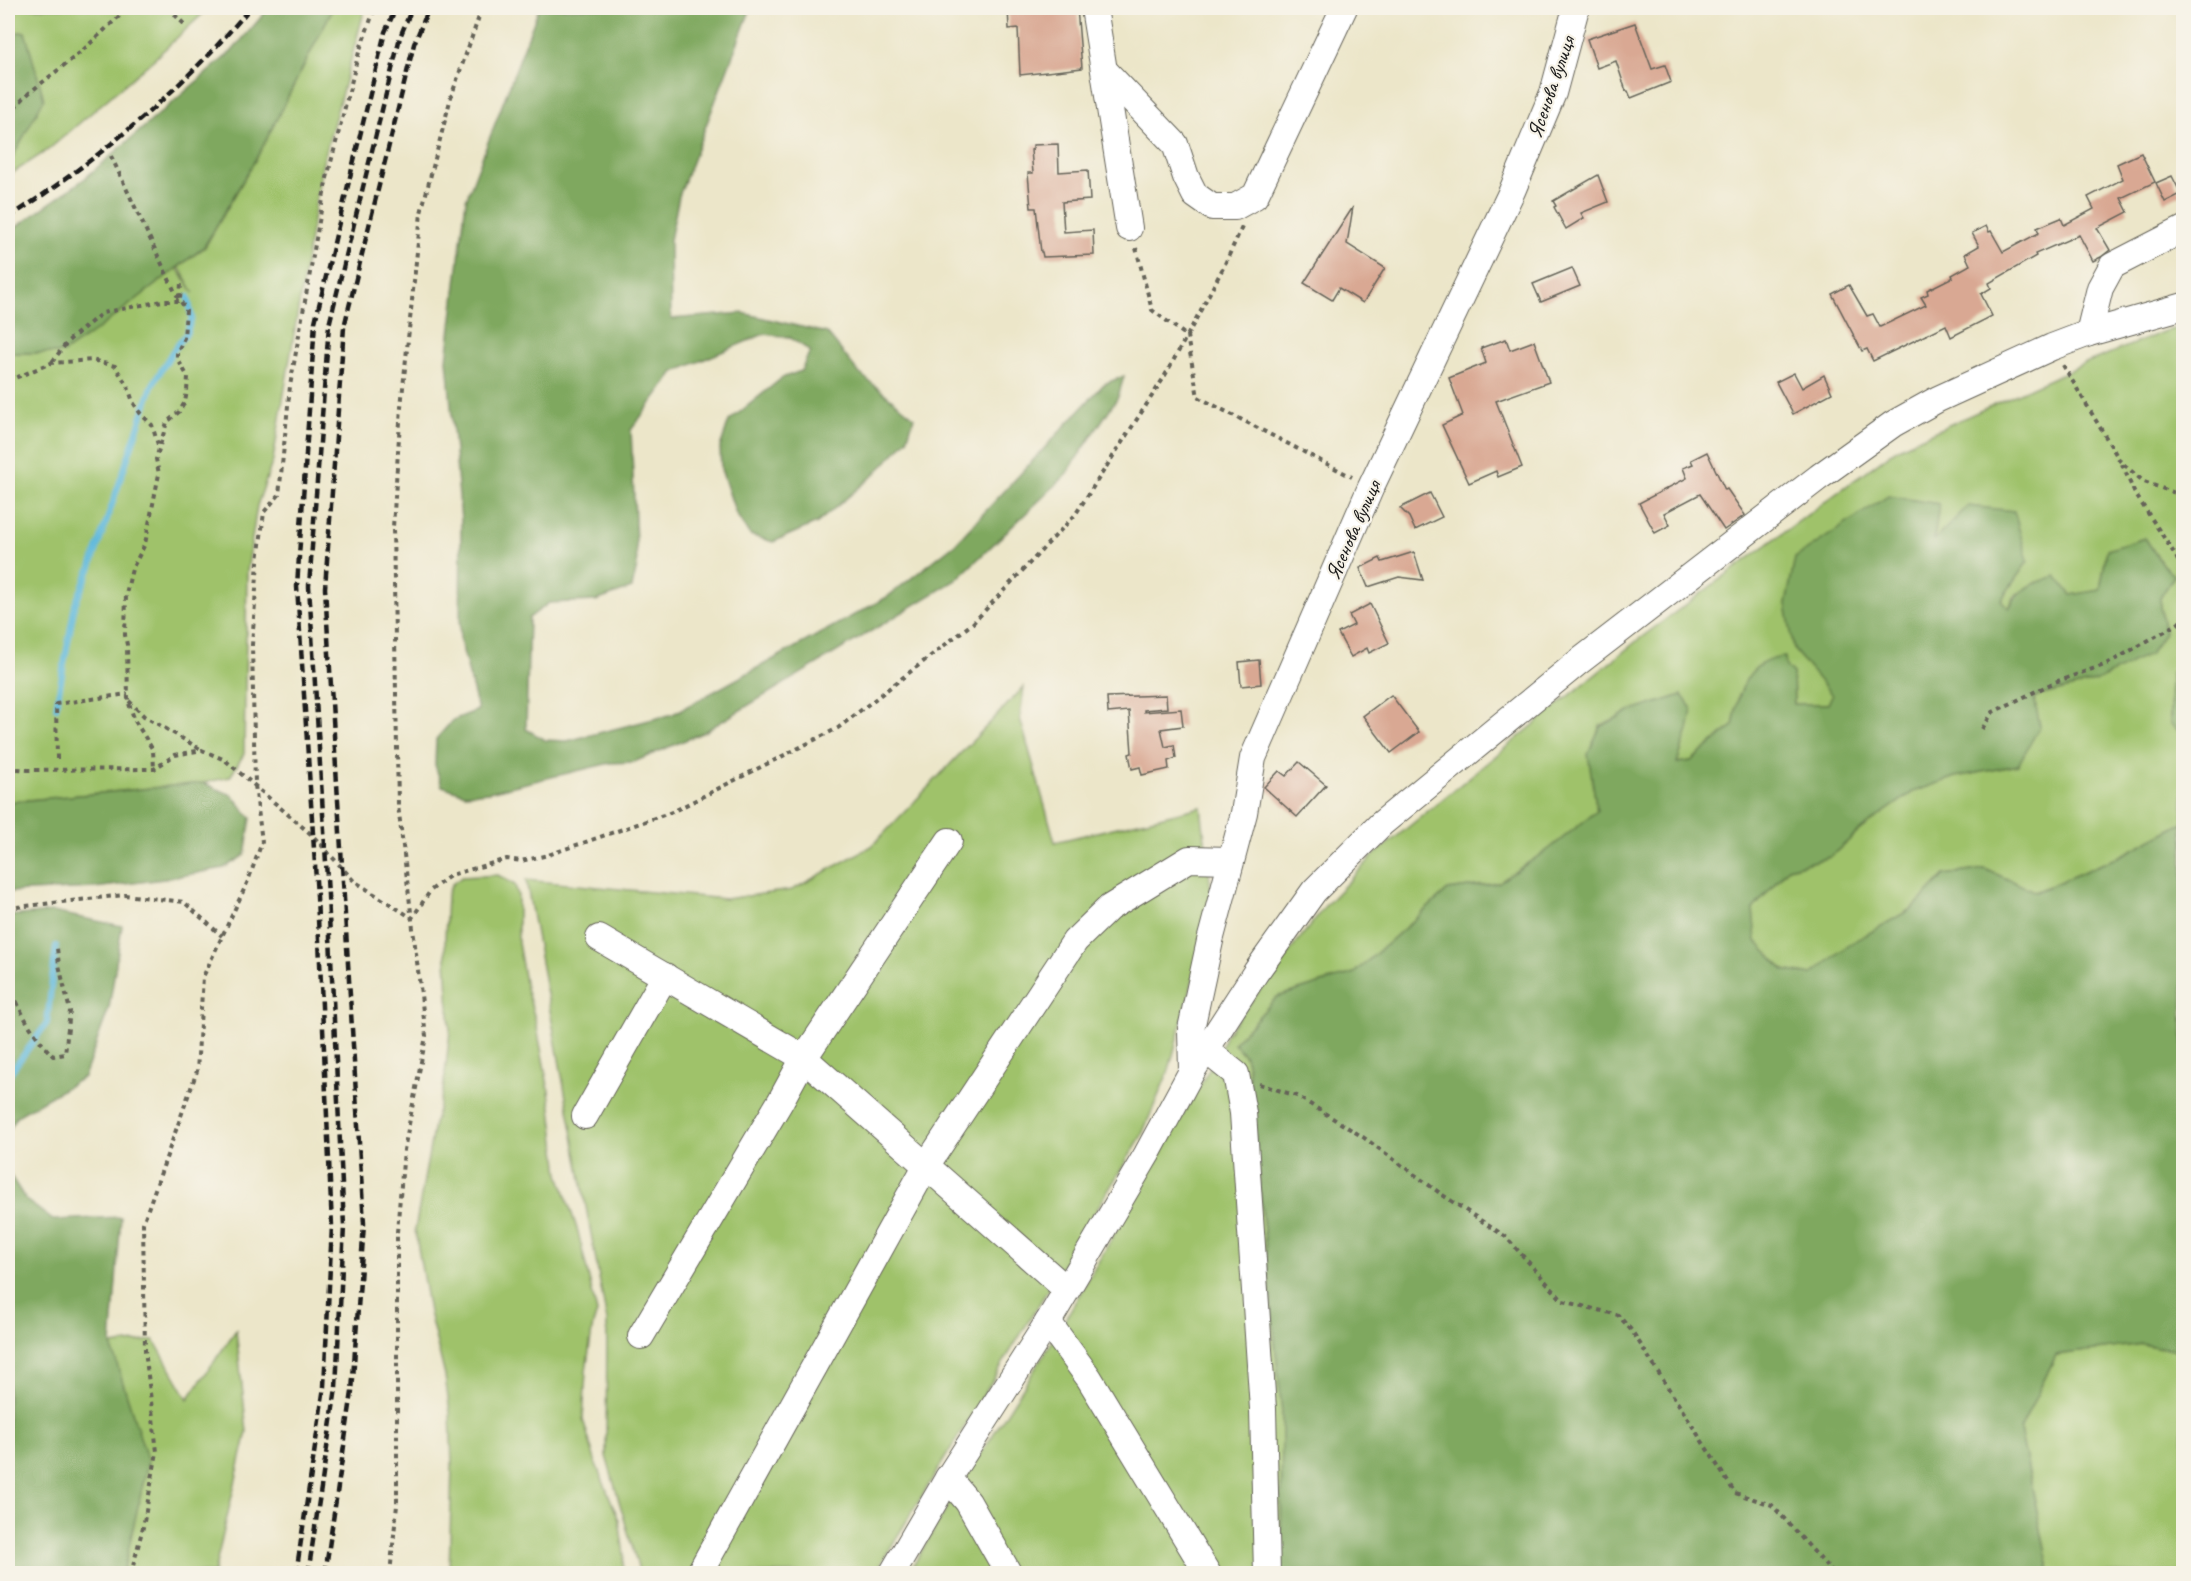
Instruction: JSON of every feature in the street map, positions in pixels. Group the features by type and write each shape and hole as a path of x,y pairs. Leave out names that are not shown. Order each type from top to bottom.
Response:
{"street":[{"path":"1094,8 1129,228"},
{"path":"1106,72 1175,144 1186,177 1195,195 1212,207 1235,207 1256,196 1344,8"},
{"name":"Ясенова вулиця","path":"1199,1061 1191,1029 1244,813 1253,758 1371,487 1512,190 1553,93 1576,8"},
{"path":"2089,333 2100,288 2112,266 2184,229"},
{"path":"892,1574 948,1478 1048,1322 1199,1061 1256,972 1314,891 1381,825 1576,664 1819,477 1893,424 1938,399 2052,347 2089,333 2184,306"},
{"path":"641,1336 804,1058 949,841"},
{"path":"699,1574 926,1166 1075,941 1109,908 1189,859 1231,860"},
{"path":"599,938 804,1058 1066,1289"},
{"path":"585,1116 665,976"},
{"path":"1199,1061 1227,1065 1236,1074 1242,1113 1263,1409 1267,1574"},
{"path":"1048,1322 1089,1378 1208,1574"},
{"path":"948,1478 968,1502 1009,1574"}],"path":[{"path":"8,114 29,93 82,51 128,8"},
{"path":"168,8 187,27"},
{"path":"131,1574 143,1527 157,1452 145,1350 143,1223 197,1071 203,977 248,881 262,842 255,785 252,645 264,512 279,495 290,386 326,182 359,52 375,8"},
{"path":"390,1574 397,1505 397,1232 404,1150 426,1036 397,794 393,527 401,407 421,213 451,97 482,8"},
{"path":"111,156 186,310 184,338 177,353 177,358 188,377 185,402 179,412 167,422 159,448 156,459 159,474 145,544 132,568 126,594 128,701 135,722 153,750 154,769"},
{"path":"412,918 431,890 452,875 507,859 521,861 548,855 672,812 838,728 973,623 1074,515 1163,380 1223,268 1256,196"},
{"path":"1129,228 1140,260 1152,310 1187,336 1198,397 1371,487"},
{"path":"180,301 181,282"},
{"path":"51,363 68,341 102,313 162,301 180,301"},
{"path":"2052,347 2094,415 2120,461 2134,492 2176,556 2184,578"},
{"path":"8,381 51,363 92,360 115,366 128,387 133,402 152,425 159,448"},
{"path":"2120,461 2144,482 2184,496"},
{"path":"1982,729 1992,712 2055,682 2107,664 2179,623 2184,616"},
{"path":"57,759 57,704 128,694"},
{"path":"128,701 144,716 201,750 225,760 313,836 354,881 412,918"},
{"path":"8,768 28,770 154,769 175,755 201,750"},
{"path":"8,908 125,895 184,902 222,936"},
{"path":"8,1004 16,1002 40,1043 53,1056 64,1054 70,1011 57,948"},
{"path":"8,979 8,991"},
{"path":"1227,1065 1235,1066 1262,1086 1297,1096 1363,1137 1444,1196 1506,1237 1563,1301 1618,1314 1632,1330 1735,1493 1772,1505 1834,1574"}],"green space":[{"path":"8,8 209,8 151,62 48,150 8,176 25,32 8,33"},
{"path":"269,8 333,8 261,150 204,247 98,329 63,353 8,353 8,233 84,179 232,51"},
{"path":"333,8 365,8 322,166 273,460 257,506 247,572 244,754 230,777 203,783 8,802 8,353 63,353 177,268 194,293 179,267 205,247 261,150"},
{"path":"539,8 751,8 679,196 670,240 671,319 743,313 827,333 859,373 914,417 907,440 874,475 817,523 773,542 750,535 736,514 721,469 720,447 729,421 782,378 801,371 810,351 789,337 764,334 674,372 631,430 637,566 632,588 596,601 549,603 529,618 526,729 545,740 567,741 673,714 887,597 955,544 1104,384 1124,376 1118,397 1065,476 956,580 704,732 634,762 610,763 489,792 465,794 442,786 435,765 436,739 453,720 478,710 460,639 461,520 447,360 466,200"},
{"path":"25,32 44,99 8,166 8,33"},
{"path":"2183,327 2184,660 2171,673 2170,723 2183,734 2183,823 2116,858 2035,892 1985,869 1945,875 1913,908 1850,944 1811,975 1784,970 1755,941 1753,909 1788,868 1830,857 1865,826 1913,792 1955,777 2018,765 2034,697 2095,682 2164,633 2160,598 2174,576 2162,564 2145,538 2107,550 2100,590 2071,596 2036,582 2013,597 2009,609 1933,541 1794,650 1833,695 1828,704 1794,704 1793,674 1786,667 1739,694 1733,726 1691,761 1677,763 1688,730 1628,712 1600,726 1589,754 1597,811 1549,849 1498,883 1448,890 1354,973 1277,997 1234,1043 1245,1056 1248,1067 1282,1412 1281,1573 908,1574 954,1496 1052,1342 1219,1052 1226,1034 1325,906 1374,855 1639,639 1898,448 2083,364 2166,331"},
{"path":"1888,496 1939,504 1934,540 1968,506 2014,511 2028,561 2001,600 2009,608 2017,596 2028,587 2056,576 2071,595 2100,590 2107,550 2145,538 2162,564 2174,576 2160,598 2164,633 2150,654 2095,682 2034,697 2040,726 2018,765 1955,777 1913,792 1865,826 1830,857 1788,868 1753,909 1756,941 1784,970 1811,975 1850,944 1913,908 1945,875 1985,869 2036,892 2116,858 2183,823 2183,1352 2142,1344 2056,1355 2020,1430 2050,1573 1281,1573 1282,1412 1248,1067 1245,1056 1234,1043 1277,997 1354,973 1448,890 1498,883 1549,849 1597,811 1588,754 1600,727 1628,712 1682,695 1692,709 1677,763 1691,761 1733,726 1741,690 1752,671 1771,659 1785,657 1786,667 1793,674 1794,704 1828,704 1832,695 1794,650 1786,604 1795,558"},
{"path":"2183,660 2183,734 2170,724 2171,673"},
{"path":"1024,687 1020,718 1055,842 1201,807 1213,905 1169,1070 1141,1137 875,1573 638,1573 606,1456 607,1321 526,880 725,899 792,890 872,846"},
{"path":"203,783 232,795 251,818 245,855 224,868 95,888 8,892 8,802"},
{"path":"498,875 515,885 518,896 518,943 549,1091 559,1174 578,1232 597,1313 593,1324 586,1371 583,1419 596,1464 619,1520 624,1555 622,1573 449,1573 452,1465 450,1413 445,1376 429,1312 415,1230 434,1124 443,1091 450,1031 445,940 447,895 452,884 462,877"},
{"path":"53,912 122,926 109,1008 84,1077 17,1116 8,1133 8,916"},
{"path":"8,1172 26,1200 53,1220 121,1217 111,1345 148,1462 123,1573 8,1573"},
{"path":"236,1330 247,1432 214,1573 120,1573 111,1345 154,1340 188,1399"},
{"path":"2142,1344 2183,1352 2183,1573 2050,1573 2020,1430 2056,1355"}],"building":[{"path":"1008,8 1043,8 1043,11 1077,8 1082,68 1020,75 1018,28 1009,29"},
{"path":"1635,23 1652,69 1665,65 1671,82 1631,98 1626,91 1616,61 1597,68 1587,39"},
{"path":"1058,144 1059,172 1088,170 1090,200 1062,202 1064,232 1093,230 1094,255 1043,257 1041,252 1036,208 1031,208 1028,173 1033,173 1031,150 1033,145"},
{"path":"2141,153 2155,182 2121,198 2128,212 2097,228 2110,250 2101,257 2093,261 2079,235 2035,254 2036,256 1989,283 1991,288 1981,294 1992,316 1951,337 1946,325 1873,361 1867,349 1862,351 1832,294 1849,285 1867,316 1873,314 1880,327 1926,305 1921,297 1928,294 1927,290 1953,277 1952,275 1970,265 1965,254 1979,246 1972,233 1986,226 2003,252 2039,233 2037,228 2061,218 2064,225 2094,209 2088,197 2123,179 2117,164"},
{"path":"1598,175 1608,202 1581,213 1584,218 1566,229 1553,201"},
{"path":"2172,176 2181,194 2165,202 2156,183"},
{"path":"1353,207 1347,244 1385,268 1363,303 1339,288 1332,300 1304,283"},
{"path":"1572,268 1580,286 1541,302 1533,284"},
{"path":"1506,339 1510,350 1534,341 1549,382 1496,401 1522,467 1498,477 1496,471 1469,483 1442,425 1463,415 1449,378 1486,363 1481,348"},
{"path":"1794,373 1802,388 1824,375 1832,393 1793,414 1776,382"},
{"path":"1707,452 1725,490 1727,489 1745,515 1724,530 1700,494 1664,513 1670,525 1655,533 1639,503 1687,478 1683,468 1693,464 1691,460"},
{"path":"1430,493 1442,517 1415,530 1409,517 1400,508"},
{"path":"1414,552 1423,580 1399,577 1368,587 1360,568 1380,558 1382,562"},
{"path":"1370,604 1389,643 1369,653 1367,648 1351,657 1338,633 1354,625 1349,615"},
{"path":"1259,660 1261,684 1241,686 1239,662"},
{"path":"1166,695 1167,708 1144,710 1144,712 1181,709 1183,726 1161,729 1165,747 1174,745 1176,758 1168,761 1169,769 1142,775 1140,767 1132,769 1129,754 1132,753 1129,711 1108,713 1107,697"},
{"path":"1391,695 1419,732 1391,753 1363,716"},
{"path":"1299,762 1326,785 1297,817 1264,787 1279,771 1286,776"}],"waterway":[{"path":"56,708 75,604 91,567 152,386 172,352 186,334 192,318 188,297"},
{"path":"8,1076 47,1023 56,946"}],"railway":[{"path":"8,218 74,173 137,122 196,67 250,8"},
{"path":"296,1574 324,1387 332,1226 317,896 297,586 315,322 385,32 396,8"},
{"path":"308,1574 336,1388 344,1226 328,895 309,586 329,325 400,37 412,8"},
{"path":"325,1574 352,1392 364,1224 325,588 344,327 414,44 429,8"}]}
